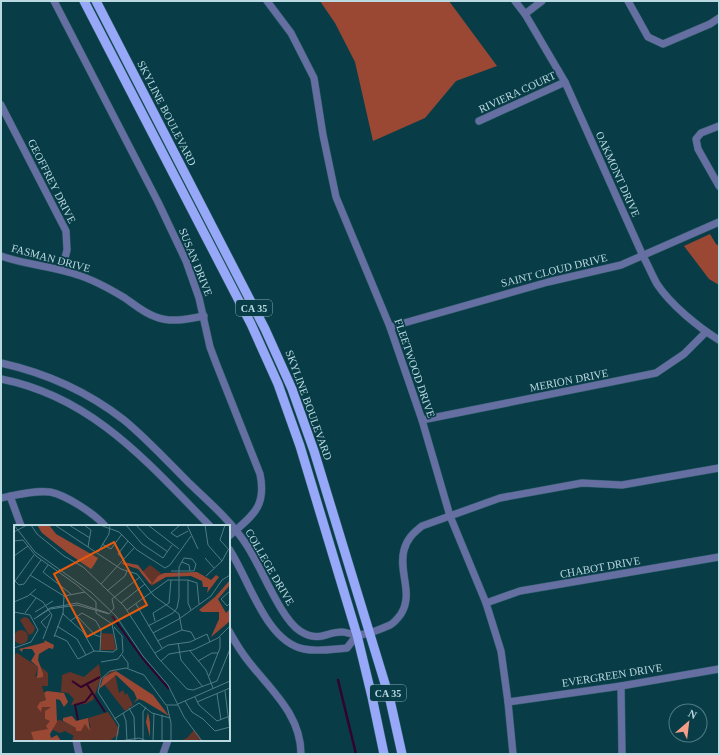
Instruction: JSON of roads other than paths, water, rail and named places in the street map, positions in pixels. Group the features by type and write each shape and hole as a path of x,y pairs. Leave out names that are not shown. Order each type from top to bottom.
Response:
{"main road":[{"name":"SKYLINE BOULEVARD","path":"84,1 242,305 268,359 300,446 357,635 384,754"},
{"name":"SKYLINE BOULEVARD","path":"96,1 279,358 292,389 314,451 390,700 402,754"}],"street":[{"name":"SUSAN DRIVE","path":"54,1 166,219 193,280 204,316 210,347 260,474 263,487 258,509 251,518 230,536"},
{"name":"FLEETWOOD DRIVE","path":"267,1 291,33 314,78 323,135 336,197 390,327 422,420 450,516 486,603 501,651 513,754"},
{"name":"OAKMONT DRIVE","path":"515,1 525,14 565,82 643,256 658,284 672,303 706,332 719,340"},
{"path":"525,14 542,1"},
{"path":"628,1 648,38 663,44 710,24 719,18"},
{"name":"RIVIERA COURT","path":"478,121 565,82"},
{"name":"GEOFFREY DRIVE","path":"1,105 66,231 67,250 62,270"},
{"path":"719,126 701,134 696,139 698,149 719,186"},
{"name":"SAINT CLOUD DRIVE","path":"390,327 548,282 621,264 643,256 719,222"},
{"name":"FASMAN DRIVE","path":"1,256 12,260 62,270 94,281 156,318 170,320 204,316"},
{"name":"MERION DRIVE","path":"422,420 656,373 684,354 706,332"},
{"name":"COLLEGE DRIVE","path":"1,363 54,379 89,396 107,408 141,435 236,530 253,556 281,607 294,626 309,636 320,637 341,632 357,635 369,633 391,624 399,617 404,609 407,598 402,561 403,552 406,542 412,534 422,526 500,498 582,483 622,485 719,468"},
{"path":"1,379 29,386 66,401 98,420 128,446 209,525"},
{"path":"1,498 24,493 50,492 76,504 98,518 104,525"},
{"path":"10,496 21,525"},
{"path":"230,551 240,566 265,616 274,630 282,639 291,645 317,651 347,648 357,635"},
{"name":"CHABOT DRIVE","path":"486,603 520,591 719,557"},
{"path":"230,633 249,662 283,702 298,734 301,754"},
{"name":"EVERGREEN DRIVE","path":"508,702 621,686 719,669"},
{"path":"621,686 622,754"},
{"path":"76,741 79,754"},
{"path":"163,754 168,741"}],"waterway":[{"path":"338,680 356,754"}]}
